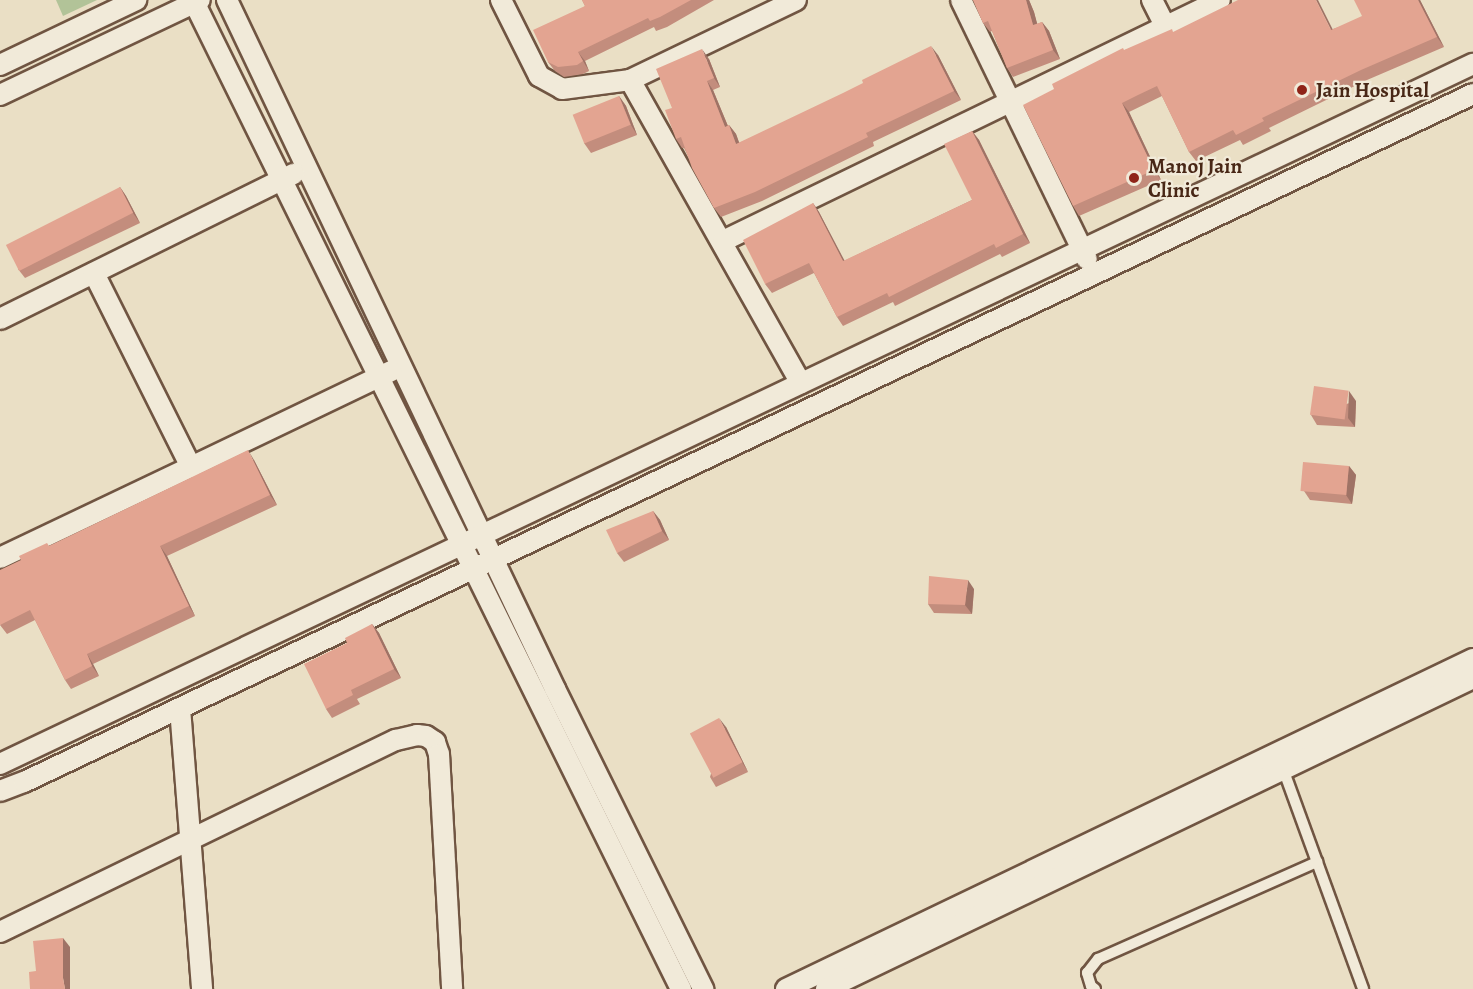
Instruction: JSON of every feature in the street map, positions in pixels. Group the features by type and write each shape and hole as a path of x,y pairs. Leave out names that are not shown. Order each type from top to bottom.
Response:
{"street":[{"path":"0,65 136,0"},
{"path":"228,0 482,535 703,989"},
{"path":"501,0 539,76 562,89 630,80 796,0"},
{"path":"961,0 1094,274"},
{"path":"1152,0 1165,26"},
{"path":"723,241 1220,0"},
{"path":"0,95 196,1 681,989"},
{"path":"0,764 1473,64"},
{"path":"630,80 723,241 801,383"},
{"path":"0,791 474,569 1473,94"},
{"path":"0,319 307,168"},
{"path":"94,273 191,467"},
{"path":"0,558 401,366"},
{"path":"704,430 714,454"},
{"path":"826,989 1280,761 1473,659"},
{"path":"786,989 1280,761 1473,678"},
{"path":"180,708 202,989"},
{"path":"0,932 396,740 417,735 426,736 435,742 439,754 452,989"}],"lane":[{"path":"1280,761 1363,989"},
{"path":"1095,989 1091,986 1088,973 1098,958 1317,862"}],"green space":[{"path":"56,0 97,0 63,16"}],"building":[{"path":"582,0 691,0 660,17 650,21 648,18 578,52 583,61 577,65 558,67 548,62 533,30 585,6"},
{"path":"973,0 1026,0 1033,25 1042,22 1053,50 1007,68 988,21 983,23"},
{"path":"1238,0 1316,0 1331,30 1362,16 1354,0 1418,0 1437,37 1361,70 1262,118 1264,121 1236,135 1233,130 1189,152 1157,86 1122,103 1154,170 1073,206 1023,105 1054,89 1052,84 1123,48 1124,50 1172,29 1173,32"},
{"path":"931,46 954,91 866,133 868,137 755,192 714,208 692,168 681,137 676,139 665,110 672,108 656,69 702,49 714,78 707,81 725,127 729,125 736,144 863,83 862,80"},
{"path":"619,96 631,125 584,143 573,115"},
{"path":"972,131 1023,234 996,248 994,244 889,297 887,293 837,317 809,263 765,284 743,240 813,203 843,261 972,200 944,144"},
{"path":"120,187 133,213 19,271 6,245"},
{"path":"1314,386 1349,391 1345,420 1310,415"},
{"path":"248,450 270,495 160,546 189,606 87,654 92,666 65,680 30,610 0,625 0,570 21,560 19,556 47,543 49,546"},
{"path":"1303,462 1349,466 1346,495 1300,491"},
{"path":"653,511 662,531 617,553 606,530"},
{"path":"929,576 968,580 965,605 928,604"},
{"path":"372,624 394,669 351,690 353,695 326,709 304,664 347,643 345,638"},
{"path":"719,718 742,762 713,778 690,733"},
{"path":"63,938 65,989 30,989 29,972 36,971 33,941"}],"place":[{"name":"Jain Hospital","path":"1302,90"},
{"name":"Manoj Jain Clinic","path":"1134,178"}]}
